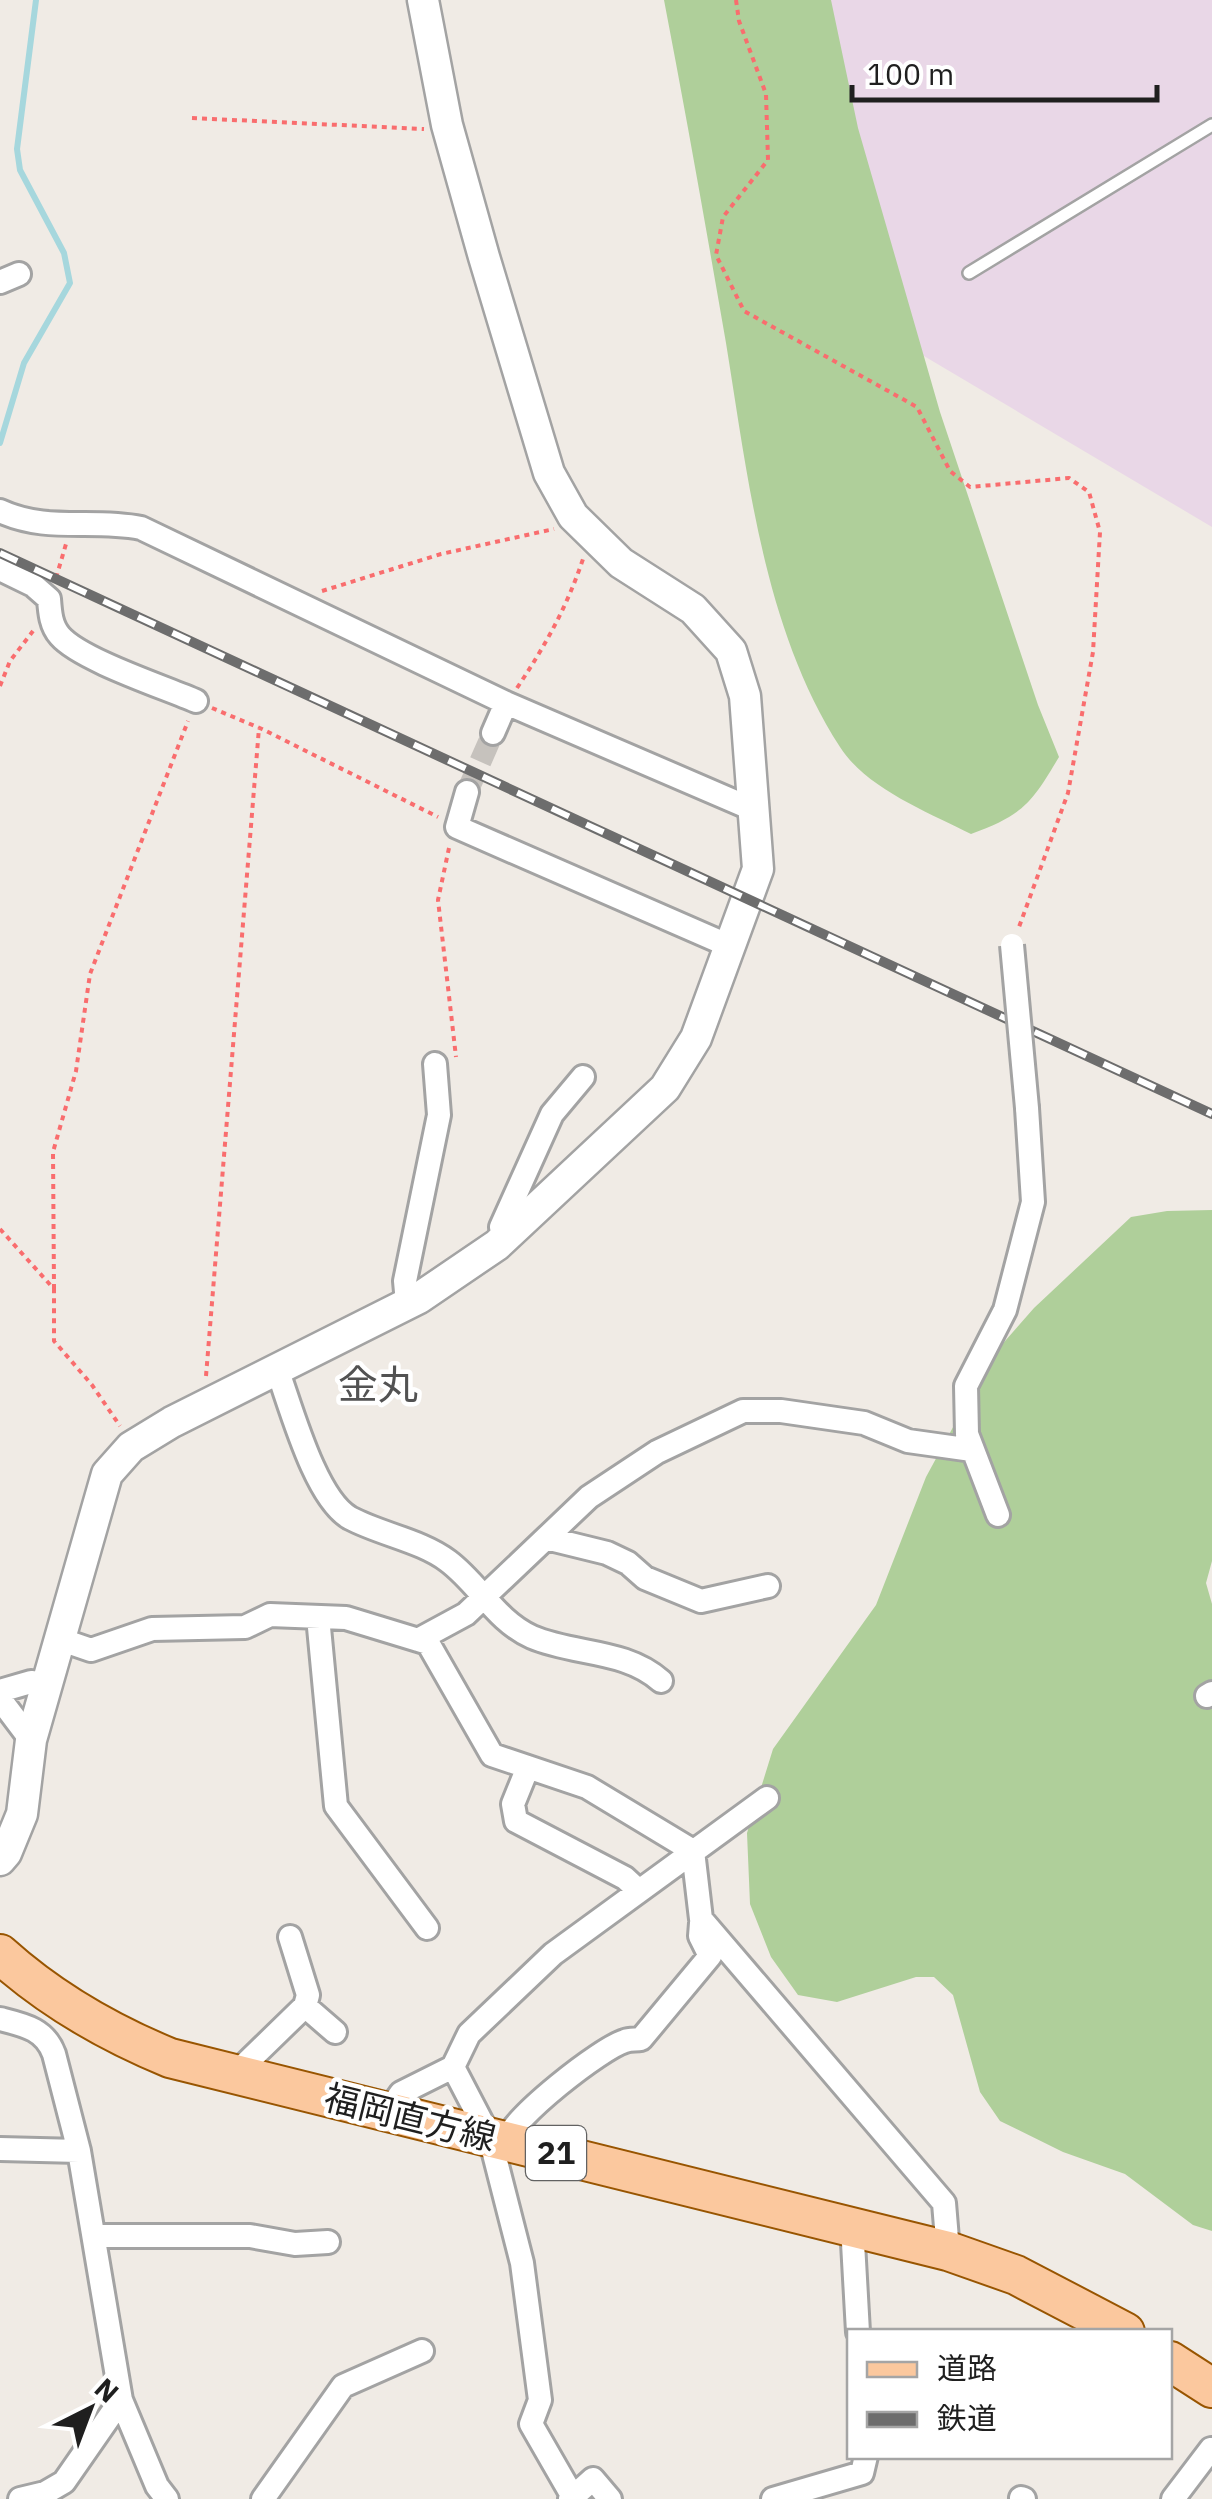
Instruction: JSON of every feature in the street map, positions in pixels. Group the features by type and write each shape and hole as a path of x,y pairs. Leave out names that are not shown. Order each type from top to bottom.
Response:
{"main road":[{"name":"福岡直方線","path":"0,1954 58,2002 126,2040 170,2058 948,2251 1016,2275 1119,2329"},
{"path":"1172,2362 1212,2388"}],"street":[{"path":"0,1860 22,1814 31,1740 45,1684 107,1474 130,1447 204,1405 408,1304 456,1275 505,1237 665,1088 696,1038 758,870 745,696 730,651 693,609 621,563 573,516 550,472 448,124 423,0"},
{"path":"0,511 24,522 110,522 141,528 506,703 752,809"},
{"path":"0,570 33,585 50,610 61,638 85,653 196,701"},
{"path":"492,733 506,703"},
{"path":"466,792 457,827 732,947"},
{"path":"998,1515 967,1434 966,1386 1005,1310 1033,1202 1012,945"},
{"path":"408,1304 405,1281 438,1115 435,1064"},
{"path":"505,1237 501,1228 552,1114 583,1077"},
{"path":"277,1369 327,1494 346,1515 444,1557 473,1581 504,1620 534,1638 604,1654 649,1670 660,1681"},
{"path":"418,1640 466,1614 588,1498 657,1452 744,1411 781,1411 864,1423 908,1441 972,1450"},
{"path":"546,1538 607,1553 628,1563 645,1578 700,1601 768,1586"},
{"path":"59,1639 91,1650 152,1629 246,1627 270,1615 346,1618 428,1643 492,1755 587,1787 693,1850"},
{"path":"318,1617 336,1806 427,1928"},
{"path":"0,1690 31,1682 45,1684"},
{"path":"0,1699 31,1740"},
{"path":"528,1767 513,1804 516,1821 625,1878 638,1890"},
{"path":"387,2113 401,2093 453,2067 470,2034 553,1954 767,1798"},
{"path":"498,2140 542,2098 623,2041 641,2039 710,1956 700,1936 693,1850"},
{"path":"701,1919 944,2202 948,2251"},
{"path":"234,2074 305,2006 308,1995 290,1937"},
{"path":"305,2006 335,2032"},
{"path":"0,2019 31,2027 49,2040 79,2151 121,2400 157,2486 167,2499"},
{"path":"453,2067 498,2140 522,2263 540,2400 531,2424 572,2498 593,2479 610,2499"},
{"path":"0,2149 79,2151"},
{"path":"852,2225 858,2329"},
{"path":"95,2236 250,2236 295,2244 328,2242"},
{"path":"263,2499 343,2386 422,2352"},
{"path":"20,2499 45,2494 64,2482 121,2400"},
{"path":"1173,2499 1212,2449"},
{"path":"773,2499 862,2473 865,2459"}],"lane":[{"path":"969,273 1212,125"}],"path":[{"path":"736,0 739,21 766,94 768,160 723,217 716,255 744,311 917,406 950,471 970,487 1069,478 1089,492 1100,532 1090,670 1068,793 1012,945"},
{"path":"192,118 432,130 448,124"},
{"path":"303,603 309,595 441,554 562,528 573,516"},
{"path":"0,686 10,661 50,610 72,525"},
{"path":"506,703 549,640 568,603 587,549 596,538"},
{"path":"130,1447 117,1419 54,1340 52,1152 76,1071 90,974 196,701 259,728 457,827"},
{"path":"204,1405 259,728"},
{"path":"0,1229 54,1289"}],"shaded area":[{"path":"732,0 1212,0 1212,527 902,343"}],"green space":[{"path":"664,0 831,0 858,128 940,412 1059,757 1024,806 1003,821 971,834 900,798 852,762 814,701 793,653 776,603 752,499"},
{"path":"1212,1210 1212,1561 1206,1583 1212,1604 1212,2231 1193,2225 1125,2174 1063,2152 1000,2121 980,2092 953,1995 934,1977 916,1977 837,2002 798,1995 771,1957 750,1904 747,1833 773,1749 876,1605 926,1477 991,1357 1034,1308 1131,1217"}],"waterway":[{"path":"0,443 24,363 70,283 64,253 20,170 17,149 36,0"}],"tunnel":[{"path":"467,792 493,733"}],"railway":[{"path":"0,553 1212,1114"}],"district":[{"name":"金丸","path":"378,1385"}]}
